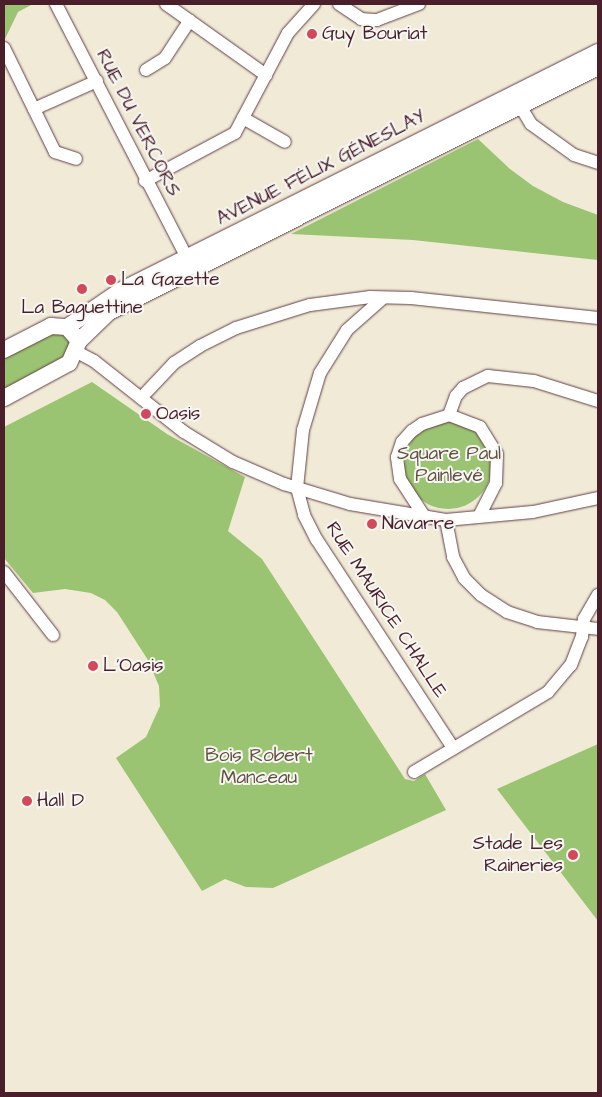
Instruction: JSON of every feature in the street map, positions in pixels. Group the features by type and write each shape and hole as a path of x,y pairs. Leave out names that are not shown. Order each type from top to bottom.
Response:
{"main road":[{"name":"AVENUE FÉLIX GÉNESLAY","path":"4,398 69,364 78,347 109,312 190,264 516,100 598,52"},
{"name":"AVENUE FÉLIX GÉNESLAY","path":"516,100 598,67"},
{"name":"AVENUE FÉLIX GÉNESLAY","path":"67,327 101,301 190,264"},
{"path":"4,350 51,326 67,327 78,347"}],"street":[{"name":"RUE DU VERCORS","path":"56,4 97,82 145,181 190,264"},
{"path":"166,4 266,75"},
{"path":"145,181 235,133 288,32 314,4"},
{"path":"339,4 361,20 377,20 418,4"},
{"path":"146,70 164,58 190,20"},
{"path":"4,48 54,152 76,159"},
{"path":"34,109 97,82"},
{"path":"516,100 531,124 574,155 598,164"},
{"path":"243,118 285,142"},
{"path":"141,398 174,363 236,328 310,305 383,298 598,318"},
{"path":"297,488 303,430 320,373 348,330 383,298"},
{"path":"78,347 184,432 233,462 297,488 350,504 446,520 533,512 598,498"},
{"path":"449,415 456,396 463,388 488,376 534,381 598,401"},
{"path":"424,516 400,480 397,457 402,442 412,431 422,424 449,415 480,427 497,454 496,483 479,516"},
{"name":"RUE MAURICE CHALLE","path":"297,488 304,515 317,540 453,748"},
{"path":"446,520 453,556 464,578 481,595 507,612 537,622 598,629"},
{"path":"4,572 53,635"},
{"path":"414,772 548,692 571,666 583,628 584,618 598,595"}],"green space":[{"path":"4,4 33,4 18,12 4,41"},
{"path":"478,139 510,169 533,186 563,202 598,215 598,260 413,240 291,234"},
{"path":"51,332 63,332 70,341 64,358 4,390 4,358"},
{"name":"Bois Robert Manceau","path":"92,382 167,434 245,477 228,531 262,559 405,779 414,781 425,774 446,810 273,888 246,887 225,879 202,891 116,758 146,737 160,706 159,686 148,660 117,612 105,600 91,593 65,589 33,593 4,558 4,427"},
{"name":"Square Paul Painlevé","path":"448,421 465,425 479,434 488,448 492,465 488,482 479,496 465,505 448,509 431,505 417,496 408,482 404,465 408,448 417,434 431,425"},
{"name":"Stade Les Raineries","path":"598,744 598,921 497,789"}],"place":[{"name":"Guy Bouriat","path":"312,34"},
{"name":"La Gazette","path":"111,280"},
{"name":"La Baguettine","path":"82,289"},
{"name":"Oasis","path":"146,414"},
{"name":"Navarre","path":"372,524"},
{"name":"L'Oasis","path":"93,666"},
{"name":"Hall D","path":"27,801"},
{"name":"Stade Les Raineries","path":"573,855"}]}
